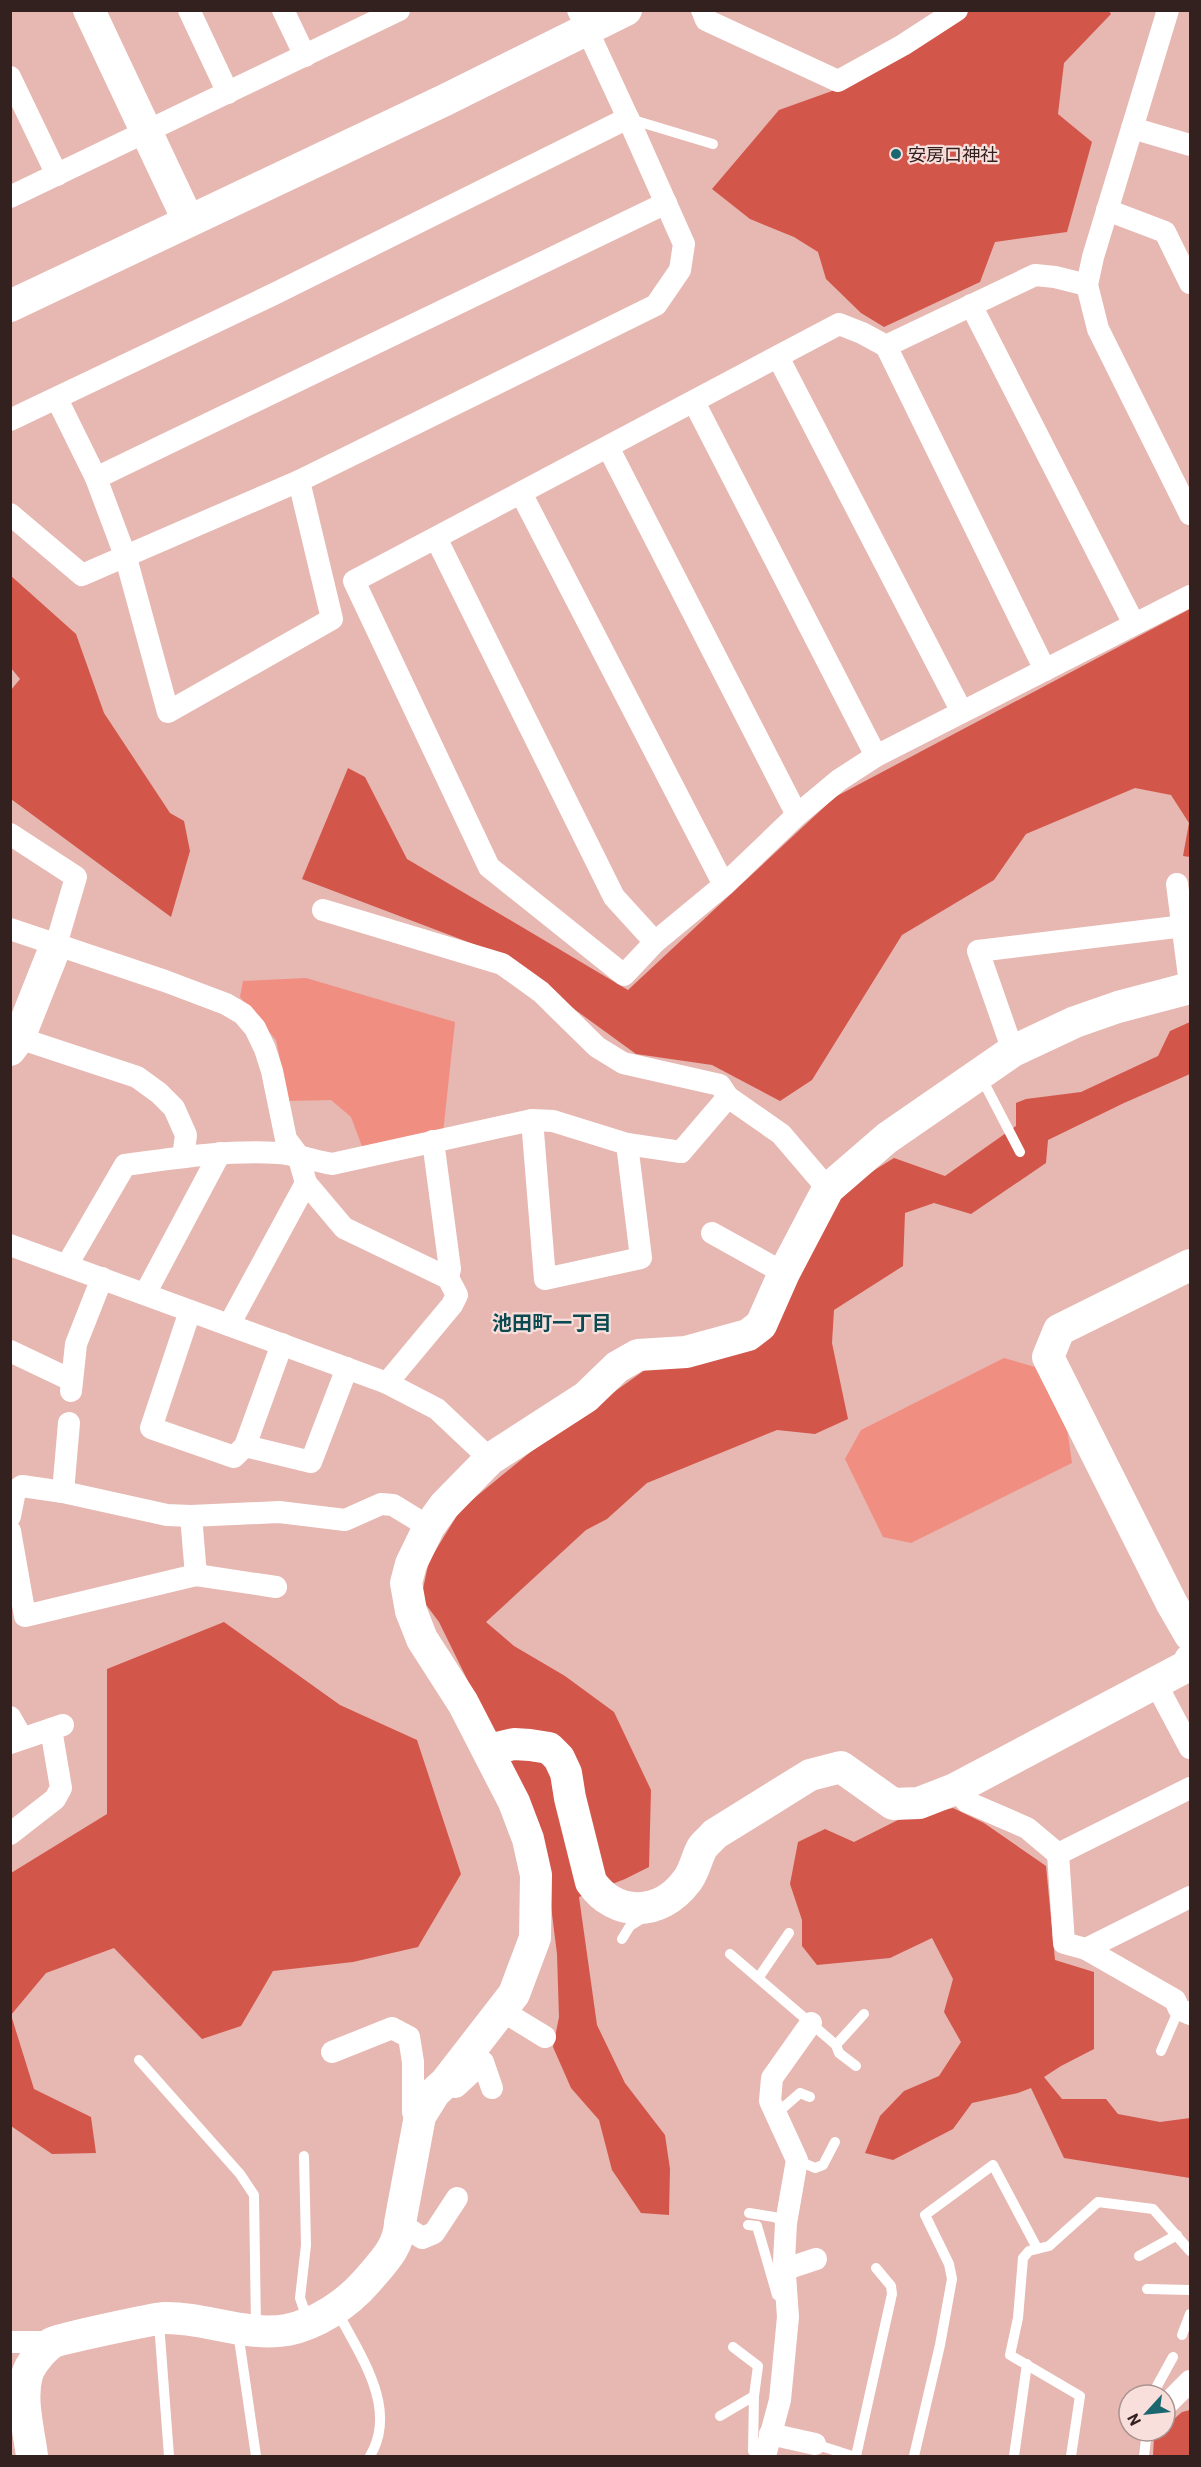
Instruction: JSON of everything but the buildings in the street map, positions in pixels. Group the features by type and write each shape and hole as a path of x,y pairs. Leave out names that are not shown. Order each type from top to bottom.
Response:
{"street":[{"path":"89,10 188,220"},
{"path":"189,10 228,93"},
{"path":"283,10 305,56"},
{"path":"10,306 434,105 582,20 626,10"},
{"path":"702,10 706,20 838,81 903,45 957,10"},
{"path":"1168,10 1107,210 1087,285 1098,329 1191,514"},
{"path":"10,197 305,56 388,13"},
{"path":"10,514 82,575 126,558 298,481 656,304 680,270 684,244 582,20"},
{"path":"10,77 57,175"},
{"path":"10,420 274,294 628,118"},
{"path":"1132,128 1191,145"},
{"path":"96,478 666,203"},
{"path":"1107,210 1165,232 1191,283"},
{"path":"886,346 1035,275 1055,277 1087,285"},
{"path":"970,305 1134,624"},
{"path":"1045,670 886,346 839,324 354,581 489,867 624,975 655,942 724,885 796,815 839,780 876,756 1191,596"},
{"path":"778,357 962,712"},
{"path":"57,399 96,478 126,558 168,712 332,619 298,481"},
{"path":"694,402 876,756"},
{"path":"608,447 796,815"},
{"path":"521,493 724,885"},
{"path":"436,538 614,897 655,942"},
{"path":"10,834 76,877 56,945 15,1044 137,1077 159,1093 174,1108 186,1136 183,1157"},
{"path":"10,2342 53,2342 159,2319 286,2330 322,2316 355,2295 390,2254 400,2234 400,2223 420,2116 435,2092 445,2083 514,1994 535,1938 536,1875 528,1839 514,1802 463,1703 422,1640 411,1611 406,1583 411,1564 429,1527 444,1506 490,1459 586,1397 617,1367 638,1355 686,1352 748,1335 761,1325 784,1274 828,1190 887,1138 1013,1051 1107,1010 1191,986 1177,884"},
{"path":"323,910 502,963 541,992 597,1047 622,1063 720,1085 728,1097 781,1134 828,1190"},
{"path":"1013,1051 978,951 1184,926"},
{"path":"10,929 165,981 226,1004 243,1014 255,1028 265,1049 272,1071 286,1139 298,1155 306,1183 344,1228 448,1278"},
{"path":"67,1265 125,1165 220,1153 298,1155 310,1161 332,1164 532,1120 553,1121 627,1144 681,1152 728,1097"},
{"path":"532,1120 545,1279 641,1258 627,1144"},
{"path":"387,1383 452,1305 456,1296 448,1278 450,1269 433,1141"},
{"path":"145,1294 220,1153"},
{"path":"229,1325 306,1183"},
{"path":"712,1233 784,1274"},
{"path":"10,1245 387,1383 437,1408 490,1459"},
{"path":"1191,1265 1059,1330 1048,1357 1182,1600 1191,1635"},
{"path":"10,1351 71,1386 76,1344 102,1278"},
{"path":"190,1311 151,1428 234,1457 245,1446 282,1344"},
{"path":"245,1446 311,1462 347,1368"},
{"path":"63,1492 69,1423"},
{"path":"10,1516 15,1491 22,1486 63,1492 167,1515 279,1512 345,1520 381,1504 393,1505 429,1527"},
{"path":"191,1516 196,1575"},
{"path":"10,1531 25,1616 196,1575 276,1587"},
{"path":"488,1750 514,1744 530,1745 549,1748 559,1758 566,1773 591,1882 599,1893 612,1904 632,1909 642,1908 662,1901 683,1886 703,1847 715,1834 810,1775 841,1767 893,1804 919,1803 955,1789 1189,1665 1191,1660"},
{"path":"1155,1682 1191,1748"},
{"path":"10,1717 16,1740 57,1727 61,1788 54,1799 10,1834"},
{"path":"1058,1854 1191,1788"},
{"path":"955,1789 967,1802 1027,1828 1058,1854 1064,1943 1086,1949 1175,2000 1185,2012"},
{"path":"1086,1949 1191,1897"},
{"path":"501,2010 545,2037"},
{"path":"765,2457 780,2400 788,2317 786,2223 797,2160 770,2101 772,2078 811,2023"},
{"path":"332,2052 392,2028 409,2037 413,2062 413,2112 420,2116"},
{"path":"445,2083 454,2088 483,2062 492,2088"},
{"path":"400,2223 422,2238 434,2233 458,2198"},
{"path":"786,2269 816,2259"},
{"path":"32,2457 26,2408 27,2373 36,2359 53,2342"},
{"path":"770,2434 815,2444"}],"lane":[{"path":"628,118 713,144"},
{"path":"979,1074 1020,1152"},
{"path":"622,1940 630,1926 641,1919 642,1908"},
{"path":"759,1977 789,1933"},
{"path":"730,1954 836,2045 839,2053 856,2066"},
{"path":"1161,2051 1185,2012"},
{"path":"836,2045 864,2014"},
{"path":"139,2060 240,2174 254,2195 246,2328 256,2457"},
{"path":"776,2114 800,2093 810,2097"},
{"path":"797,2160 815,2168 823,2165 835,2142"},
{"path":"304,2156 306,2245 300,2298 322,2316 374,2383 381,2417 370,2457"},
{"path":"914,2457 940,2345 952,2279 949,2264 925,2215 993,2165 1037,2248"},
{"path":"1071,2457 1080,2396 1010,2355 1018,2318 1023,2258 1029,2251 1049,2246 1098,2202 1153,2209 1191,2251"},
{"path":"786,2223 774,2217 748,2219 758,2226 776,2289 781,2317 788,2317"},
{"path":"1139,2256 1177,2235"},
{"path":"815,2444 854,2457 892,2294 891,2286 876,2268"},
{"path":"1148,2289 1191,2289"},
{"path":"1182,2335 1191,2314"},
{"path":"159,2319 169,2457"},
{"path":"733,2347 758,2366 754,2396 753,2451 757,2457"},
{"path":"1159,2383 1173,2357"},
{"path":"1014,2457 1027,2364"},
{"path":"720,2416 754,2396"}],"shaded area":[{"path":"1108,10 1111,14 1064,63 1058,114 1092,142 1067,232 995,242 980,282 884,327 861,313 826,279 818,252 794,237 750,219 712,189 779,110 832,91 964,11"},
{"path":"10,575 76,634 104,713 170,813 184,821 190,851 171,917 11,799 11,690 20,679 11,668"},
{"path":"1190,609 1190,857 1183,856 1189,823 1171,795 1135,788 1026,834 994,880 902,935 812,1080 780,1101 712,1065 636,1054 497,953 302,879 348,768 365,777 407,859 628,990 835,797"},
{"path":"306,978 455,1022 443,1133 363,1149 351,1117 331,1100 289,1101 276,1040 240,997 243,981"},
{"path":"1190,1022 1190,1074 1048,1140 1046,1163 971,1214 934,1203 905,1213 903,1266 834,1310 832,1343 848,1419 815,1434 777,1430 647,1483 607,1519 586,1530 486,1622 514,1646 565,1676 614,1712 651,1790 649,1867 579,1897 597,2025 625,2083 665,2135 670,2169 669,2215 641,2213 612,2170 599,2120 571,2088 553,2047 559,2017 557,1954 543,1842 518,1783 439,1622 421,1598 429,1561 461,1509 533,1450 649,1367 741,1353 809,1252 842,1190 894,1158 945,1176 1016,1126 1016,1103 1026,1099 1081,1092 1158,1056 1170,1031"},
{"path":"1004,1358 1035,1367 1067,1428 1072,1463 911,1543 883,1537 845,1459 861,1430"},
{"path":"224,1622 340,1705 417,1740 461,1874 418,1947 353,1962 273,1971 241,2026 202,2039 114,1948 46,1973 11,2015 11,1873 107,1814 107,1669"},
{"path":"953,1808 984,1823 1046,1866 1055,1960 1094,1972 1094,2049 1044,2077 1062,2099 1106,2099 1118,2114 1160,2122 1190,2118 1190,2178 1064,2158 1031,2088 972,2103 953,2129 893,2160 865,2153 880,2116 904,2091 939,2076 961,2042 944,2012 953,1979 932,1938 890,1958 817,1965 802,1946 802,1920 790,1884 798,1842 825,1829 854,1842 898,1820"},
{"path":"11,2015 34,2089 91,2117 96,2153 52,2154 11,2126"},
{"path":"1190,2410 1190,2456 1153,2456 1154,2443 1177,2443 1177,2416"}],"place":[{"name":"安房口神社","path":"896,154"}],"district":[{"name":"池田町一丁目","path":"552,1322"}]}
